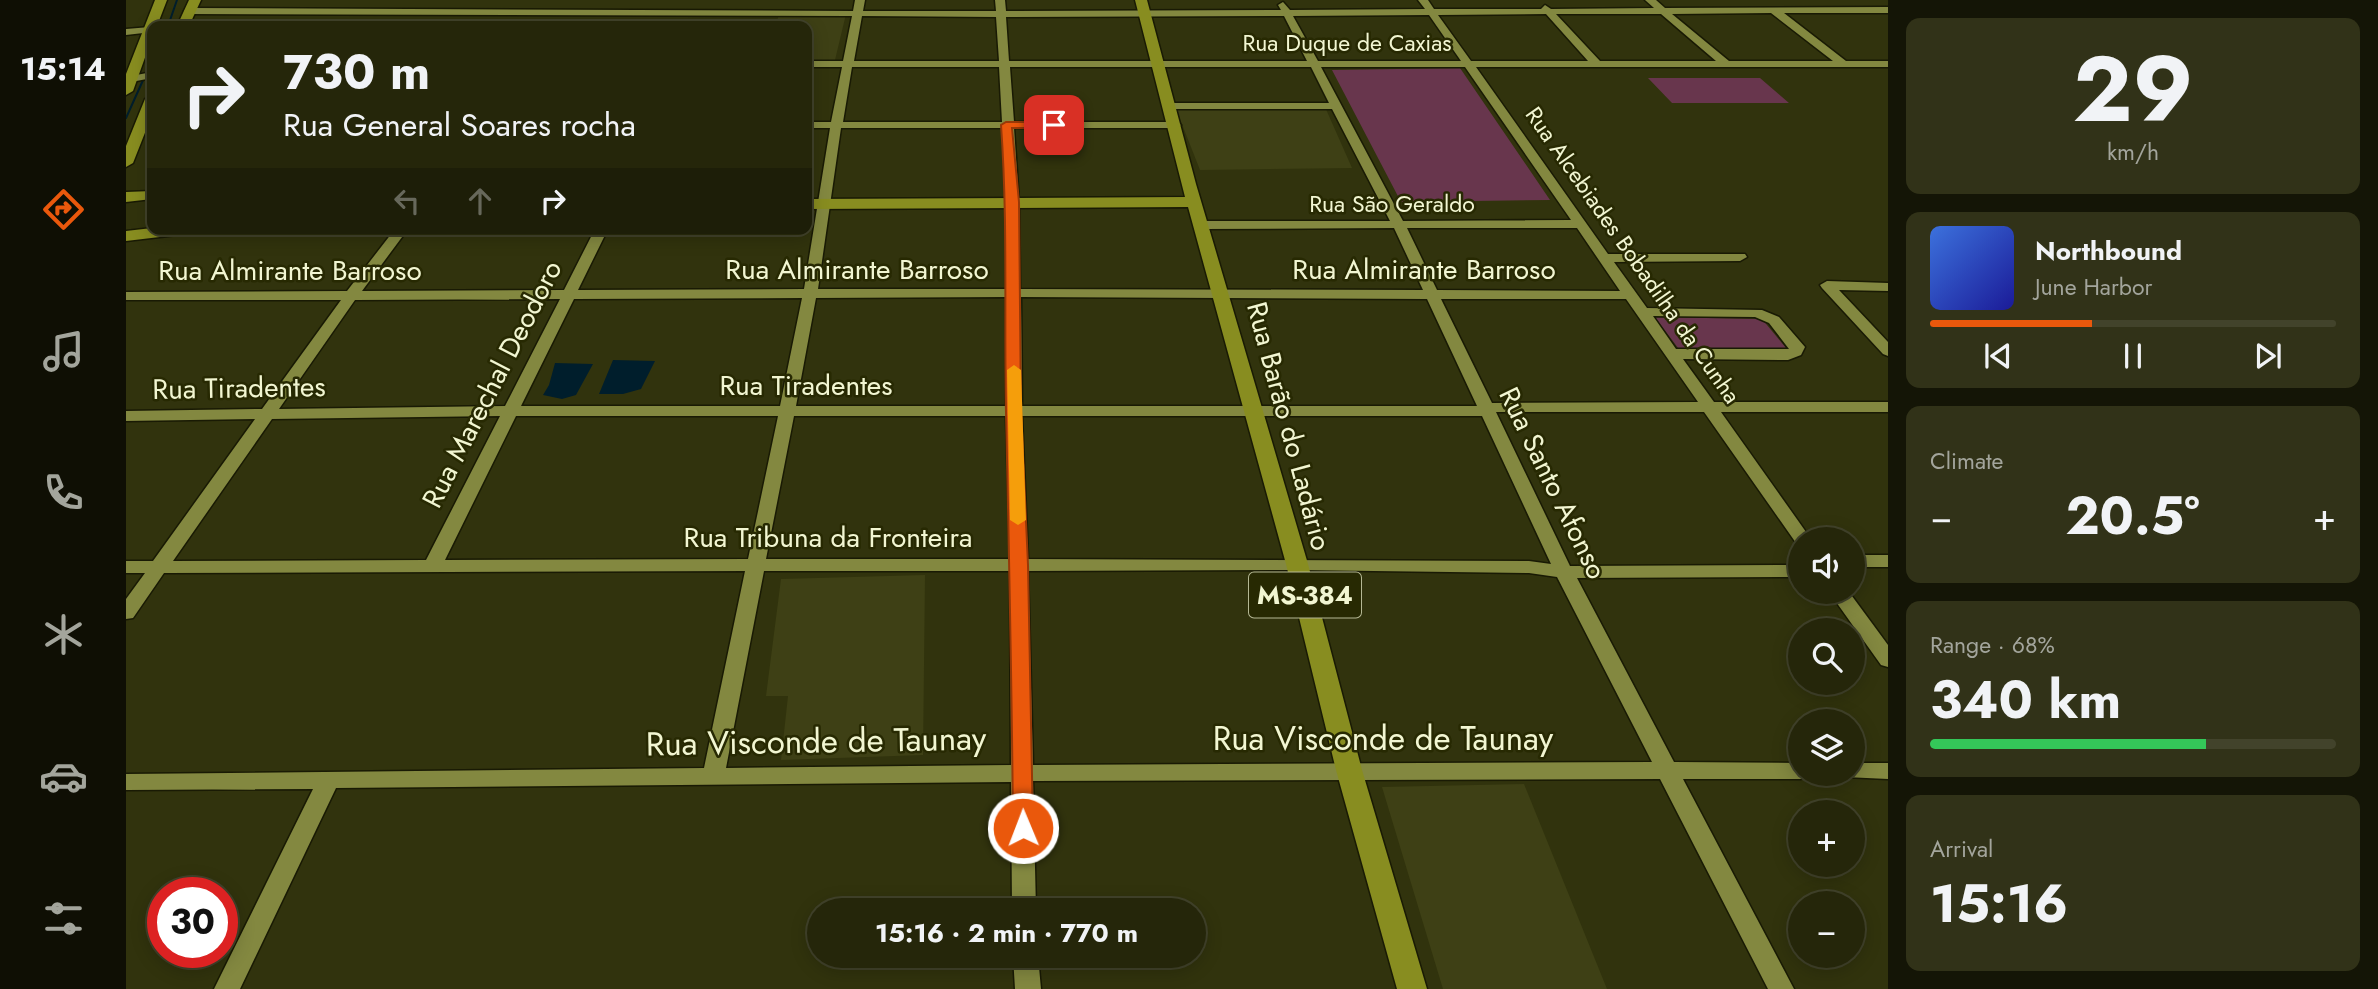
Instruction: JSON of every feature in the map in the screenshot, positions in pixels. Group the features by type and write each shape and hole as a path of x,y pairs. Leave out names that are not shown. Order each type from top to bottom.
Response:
{"main road":[{"path":"153,21 161,0"},
{"name":"Rua Barão do Ladário","path":"1142,6 1297,564 1349,770 1412,989"},
{"path":"128,83 147,37"},
{"path":"126,163 146,127"},
{"path":"126,197 147,195"},
{"path":"812,201 1194,199"},
{"path":"126,236 147,234"}],"street":[{"path":"273,16 293,0"},
{"path":"415,21 436,0"},
{"path":"559,21 575,0"},
{"path":"706,21 717,0"},
{"path":"762,12 768,0"},
{"name":"Rua Alcebiades Bobadilha da Cunha","path":"1423,0 1794,527"},
{"path":"1537,0 1597,64"},
{"path":"1650,0 1725,64"},
{"path":"1759,0 1844,64"},
{"path":"1870,0 1887,11"},
{"path":"188,14 217,12 273,16 710,13 859,6 1284,6 1434,13 1887,11"},
{"path":"714,775 810,293 836,125 859,6"},
{"name":"Rua Santo Afonso","path":"1284,6 1312,64 1399,225 1562,567 1781,989"},
{"path":"1000,7 1012,200 1024,898"},
{"path":"126,32 147,30"},
{"name":"Rua Duque de Caxias","path":"812,64 1888,64"},
{"path":"128,83 147,77"},
{"path":"1169,106 1336,106"},
{"path":"812,125 1175,125"},
{"name":"Rua São Geraldo","path":"1202,225 1581,224"},
{"path":"126,613 352,294 397,235"},
{"name":"Rua Marechal Deodoro","path":"433,565 513,412 599,235"},
{"path":"1604,258 1740,257"},
{"path":"1886,346 1827,285 1888,287"},
{"name":"Rua Almirante Barroso","path":"126,296 810,293 1630,295"},
{"path":"1641,312 1757,313 1774,320 1797,347 1796,352 1788,355 1672,355"},
{"name":"Rua Tiradentes","path":"126,416 1253,410 1486,411 1498,417 1888,409"},
{"name":"Rua Tribuna da Fronteira","path":"1562,567 1788,561"},
{"path":"1865,561 1888,561"},
{"name":"Rua Tribuna da Fronteira","path":"126,567 1297,564 1788,571"},
{"path":"1865,571 1888,571"},
{"path":"1848,604 1888,660"},
{"name":"Rua Visconde de Taunay","path":"126,782 1022,772 1788,771"},
{"path":"1865,771 1888,771"},
{"path":"227,989 328,781"},
{"path":"1027,968 1028,989"}],"shaded area":[{"path":"846,14 835,60 812,60 812,21 777,21 779,15"},
{"path":"1460,68 1550,200 1401,202 1332,70"},
{"path":"1648,78 1760,78 1789,103 1672,103"},
{"path":"1325,107 1352,168 1200,170 1176,109"},
{"path":"1655,317 1762,319 1786,348 1678,348"},
{"path":"925,575 923,755 781,760 788,696 766,696 781,579"},
{"path":"1524,784 1607,989 1443,989 1382,787"}],"water":[{"path":"613,360 655,361 641,389 623,394 599,394"},
{"path":"555,363 593,364 576,395 562,399 543,395 549,385"}],"waterway":[{"path":"170,21 177,0"},
{"path":"126,118 144,78"}],"slow traffic":[{"path":"1014,370 1018,520"}],"route":[{"path":"1023,828 1014,410 1013,202 1006,125 1054,125"}]}
